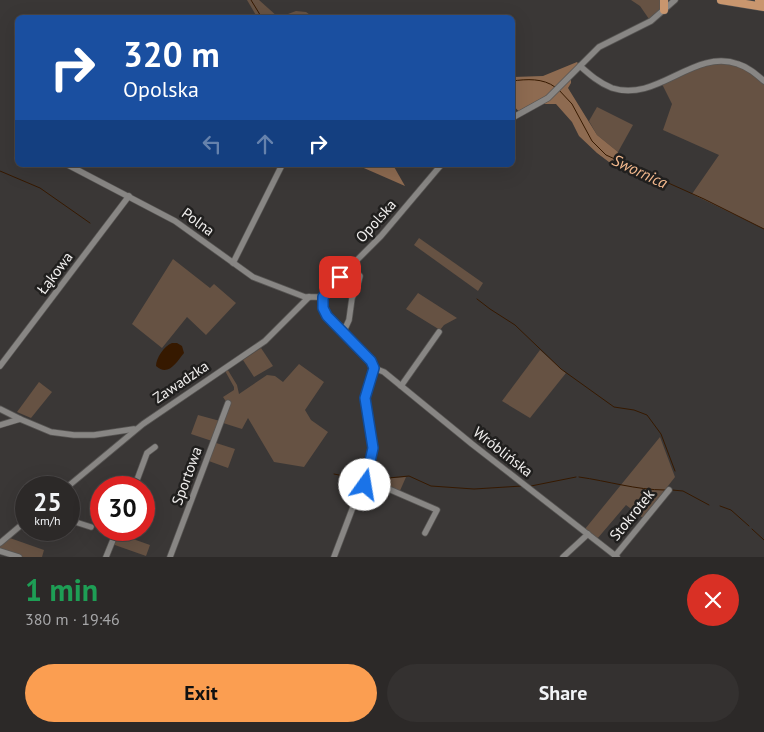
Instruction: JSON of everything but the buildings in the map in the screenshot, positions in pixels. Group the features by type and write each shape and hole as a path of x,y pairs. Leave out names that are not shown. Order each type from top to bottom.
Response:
{"main road":[{"path":"664,0 664,10"},
{"path":"721,0 764,7"},
{"path":"759,0 764,1"}],"street":[{"path":"515,117 541,104 599,47 651,21 675,0"},
{"path":"580,66 606,85 632,91 651,86 703,64 716,62 733,62 749,69 764,81"},
{"name":"Polna","path":"72,167 176,221 255,278 312,297 323,297"},
{"path":"232,262 281,167"},
{"name":"Opolska","path":"323,297 350,266 381,236 439,167"},
{"name":"Łąkowa","path":"0,366 129,196"},
{"path":"342,333 349,320 352,298 360,281 360,276 350,266"},
{"name":"Zawadzka","path":"80,476 136,429 265,341 312,297"},
{"name":"Wróblińska","path":"323,297 322,303 325,313 342,333 371,361 374,368 384,372 616,557"},
{"path":"401,386 439,332"},
{"path":"334,557 369,466 373,448 365,398 374,368"},
{"name":"Sportowa","path":"170,557 228,403"},
{"path":"0,409 52,432 64,434 94,434 136,429"},
{"path":"0,425 20,419"},
{"path":"138,476 147,453 155,447"},
{"path":"362,485 384,487 437,510 425,534"},
{"name":"Stokrotek","path":"616,557 668,490"},
{"path":"0,543 15,530"},
{"path":"563,557 588,534"},
{"path":"106,557 113,541"},
{"path":"0,551 19,557"}],"shaded area":[{"path":"247,0 259,0 276,15 256,15"},
{"path":"631,0 661,0 661,9 649,19 640,6"},
{"path":"296,11 306,12 310,15 285,15"},
{"path":"577,62 580,66 571,74 571,83 568,88 597,135 618,152 614,162 609,162 579,136 572,122 556,104 541,104 521,114 515,107 515,77 543,76"},
{"path":"733,62 764,81 764,229 692,194 719,155 663,130 672,104 661,82 696,67"},
{"path":"597,107 633,125 618,152 597,135 589,121"},
{"path":"362,167 394,167 405,186"},
{"path":"419,238 483,283 478,291 414,245"},
{"path":"173,259 210,288 214,284 236,303 206,335 187,317 162,348 132,324"},
{"path":"418,293 457,318 444,325 440,330 406,309"},
{"path":"172,343 182,346 184,353 172,367 164,370 160,369 156,366 157,359 163,349"},
{"path":"261,348 273,366 254,377 243,360"},
{"path":"540,350 566,373 530,418 502,401"},
{"path":"299,364 324,382 305,410 311,420 328,432 304,467 274,462 248,418 242,429 220,422 213,442 235,449 228,468 206,460 212,441 191,434 198,415 220,421 227,403 223,397 234,390 224,369 226,367 237,385 239,394 267,375 275,376 283,382"},
{"path":"39,382 52,392 31,418 17,412"},
{"path":"660,437 675,477 643,518 626,505 597,539 585,529"},
{"path":"406,477 399,493 384,487 362,485 364,480"},
{"path":"7,537 44,550 42,557 19,557 0,551 0,543"},
{"path":"113,541 139,541 150,545 146,556 112,544"}],"waterway":[{"name":"Swornica","path":"251,0 260,15"},
{"name":"Swornica","path":"515,81 540,81 555,87"},
{"name":"Swornica","path":"558,89 572,104 592,141 606,155 704,199 764,229"},
{"path":"0,171 40,188 90,223"},
{"path":"477,299 515,325 561,369 614,407 634,410 647,415 661,434 675,471"},
{"path":"334,474 359,479"},
{"path":"368,480 409,476 431,486 474,489 522,486"},
{"path":"531,486 576,477"},
{"path":"579,477 633,487 665,490"},
{"path":"672,490 683,491 709,505"},
{"path":"720,506 731,510 749,526"},
{"path":"752,529 764,540"}],"route":[{"path":"340,277 323,297 323,308 330,320 371,361 374,368 365,393 365,404 373,448 372,457 362,485 365,485"}]}
